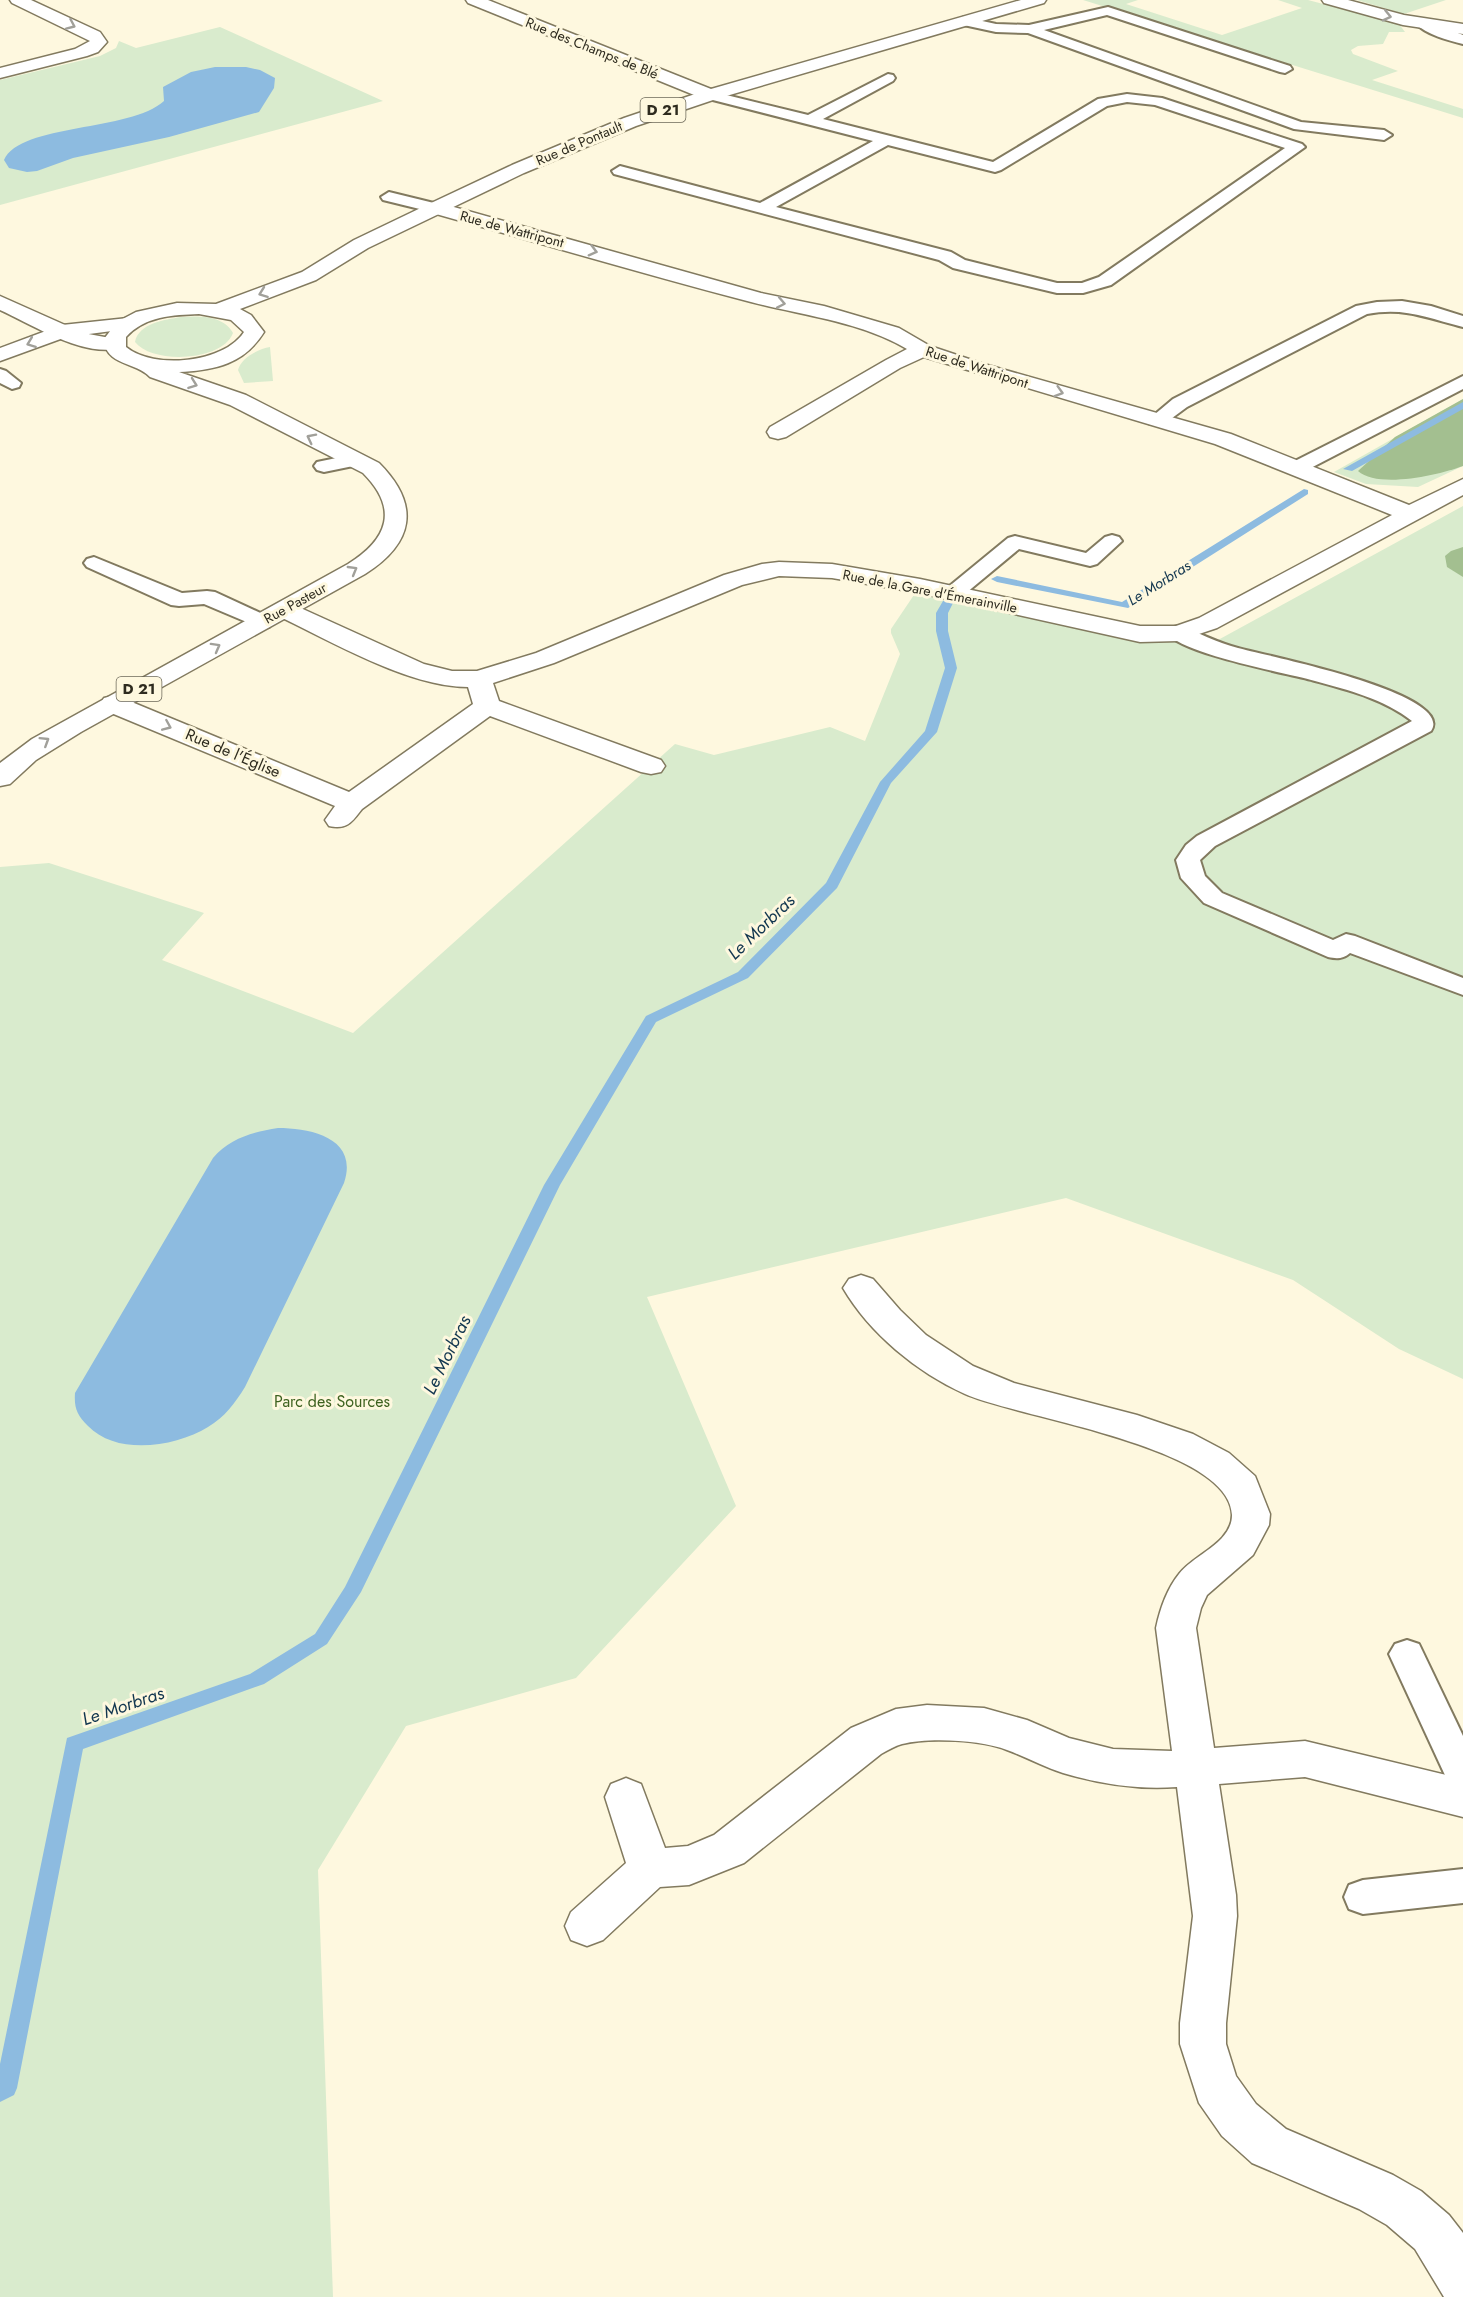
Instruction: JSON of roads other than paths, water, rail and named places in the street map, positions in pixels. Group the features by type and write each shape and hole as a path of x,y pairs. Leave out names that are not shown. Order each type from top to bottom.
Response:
{"street":[{"path":"0,73 92,50 99,42 94,35 18,0"},
{"name":"Rue des Champs de Blé","path":"474,0 710,95"},
{"name":"Rue de Pontault","path":"218,310 309,276 361,244 436,208 578,143 648,115 1038,0"},
{"path":"1330,0 1379,14 1463,29"},
{"path":"500,10 530,3"},
{"name":"Rue de Wattripont","path":"436,208 758,298 818,310 892,332 923,350 977,369 1223,439 1410,514"},
{"name":"Rue de Pontault","path":"250,323 282,301 309,276"},
{"path":"0,302 78,339 114,344"},
{"path":"0,355 62,331 128,324 159,312 199,308 218,310 242,317 250,323 254,332 251,341 241,350 221,359 188,365 150,364 132,360 120,353 114,344 115,337 128,324"},
{"path":"778,432 893,364 923,350"},
{"path":"221,359 222,376 248,405"},
{"name":"Rue Pasteur","path":"0,778 16,762 38,746 285,610 366,562 380,552 389,540 395,512 392,493 383,479 356,460 248,405 158,372 150,364"},
{"name":"Rue de la Gare d'Émerainville","path":"285,610 415,670 452,679 479,680 545,658 733,580 762,570 779,568 832,571 952,593 1140,634 1178,633 1208,623 1463,486"},
{"path":"479,680 487,706 651,766"},
{"name":"Rue de l'Église","path":"113,704 346,811 487,706"},
{"path":"861,1288 890,1325 904,1338 939,1364 960,1375 1005,1394 1132,1428 1177,1444 1216,1463 1239,1482 1249,1503 1251,1517 1247,1532 1230,1554 1198,1580 1188,1593 1176,1628 1215,1916 1203,2023 1203,2044 1216,2087 1239,2120 1269,2146 1376,2192 1404,2208 1432,2232 1450,2257 1463,2281"},
{"path":"587,1926 650,1869 689,1865 729,1849 768,1821 866,1741 896,1727 927,1723 984,1726 1012,1733 1063,1755 1113,1767 1157,1770 1305,1759 1463,1798"},
{"path":"626,1797 650,1869"}],"lane":[{"path":"964,21 983,28 1029,29 1108,11 1285,69"},
{"path":"1422,23 1438,32 1463,40"},
{"path":"1029,29 1299,126 1384,135"},
{"path":"808,121 888,78"},
{"path":"620,171 945,256 959,264 981,270 1057,288 1083,288 1106,281 1297,147 1157,101 1127,98 1103,102 995,167 710,95"},
{"path":"1273,117 1302,108"},
{"path":"762,208 885,140"},
{"path":"389,197 436,208"},
{"path":"1148,418 1362,310 1383,305 1414,306 1463,322"},
{"path":"1296,468 1463,382"},
{"path":"324,466 356,460"},
{"path":"952,593 1015,542 1090,560 1112,541"},
{"path":"94,563 179,600 207,597 261,622"},
{"path":"1178,633 1207,646 1357,687 1416,710 1423,719 1423,726 1194,850 1188,860 1193,878 1213,898 1337,951 1346,942 1463,987"},
{"path":"1407,1654 1463,1775"},
{"path":"1363,1897 1463,1886"}],"water":[{"path":"215,67 246,67 260,70 275,78 274,88 259,112 169,137 73,158 37,171 27,172 9,168 4,160 14,148 31,140 148,111 164,101 163,87 191,72"},
{"path":"278,1128 304,1130 329,1139 345,1155 347,1168 344,1183 245,1387 220,1419 195,1434 179,1440 130,1445 114,1442 100,1435 79,1415 75,1393 213,1158 227,1145 242,1137"}],"waterway":[{"name":"Le Morbras","path":"1348,469 1463,405"},
{"name":"Le Morbras","path":"997,579 1124,606 1304,492"},
{"name":"Le Morbras","path":"0,2092 6,2088 74,1744 257,1679 321,1639 352,1592 552,1185 651,1019 743,975 832,885 886,782 931,732 951,668 942,631 942,613 947,603"}],"park label":[{"name":"Parc des Sources","path":"332,1401"}]}
